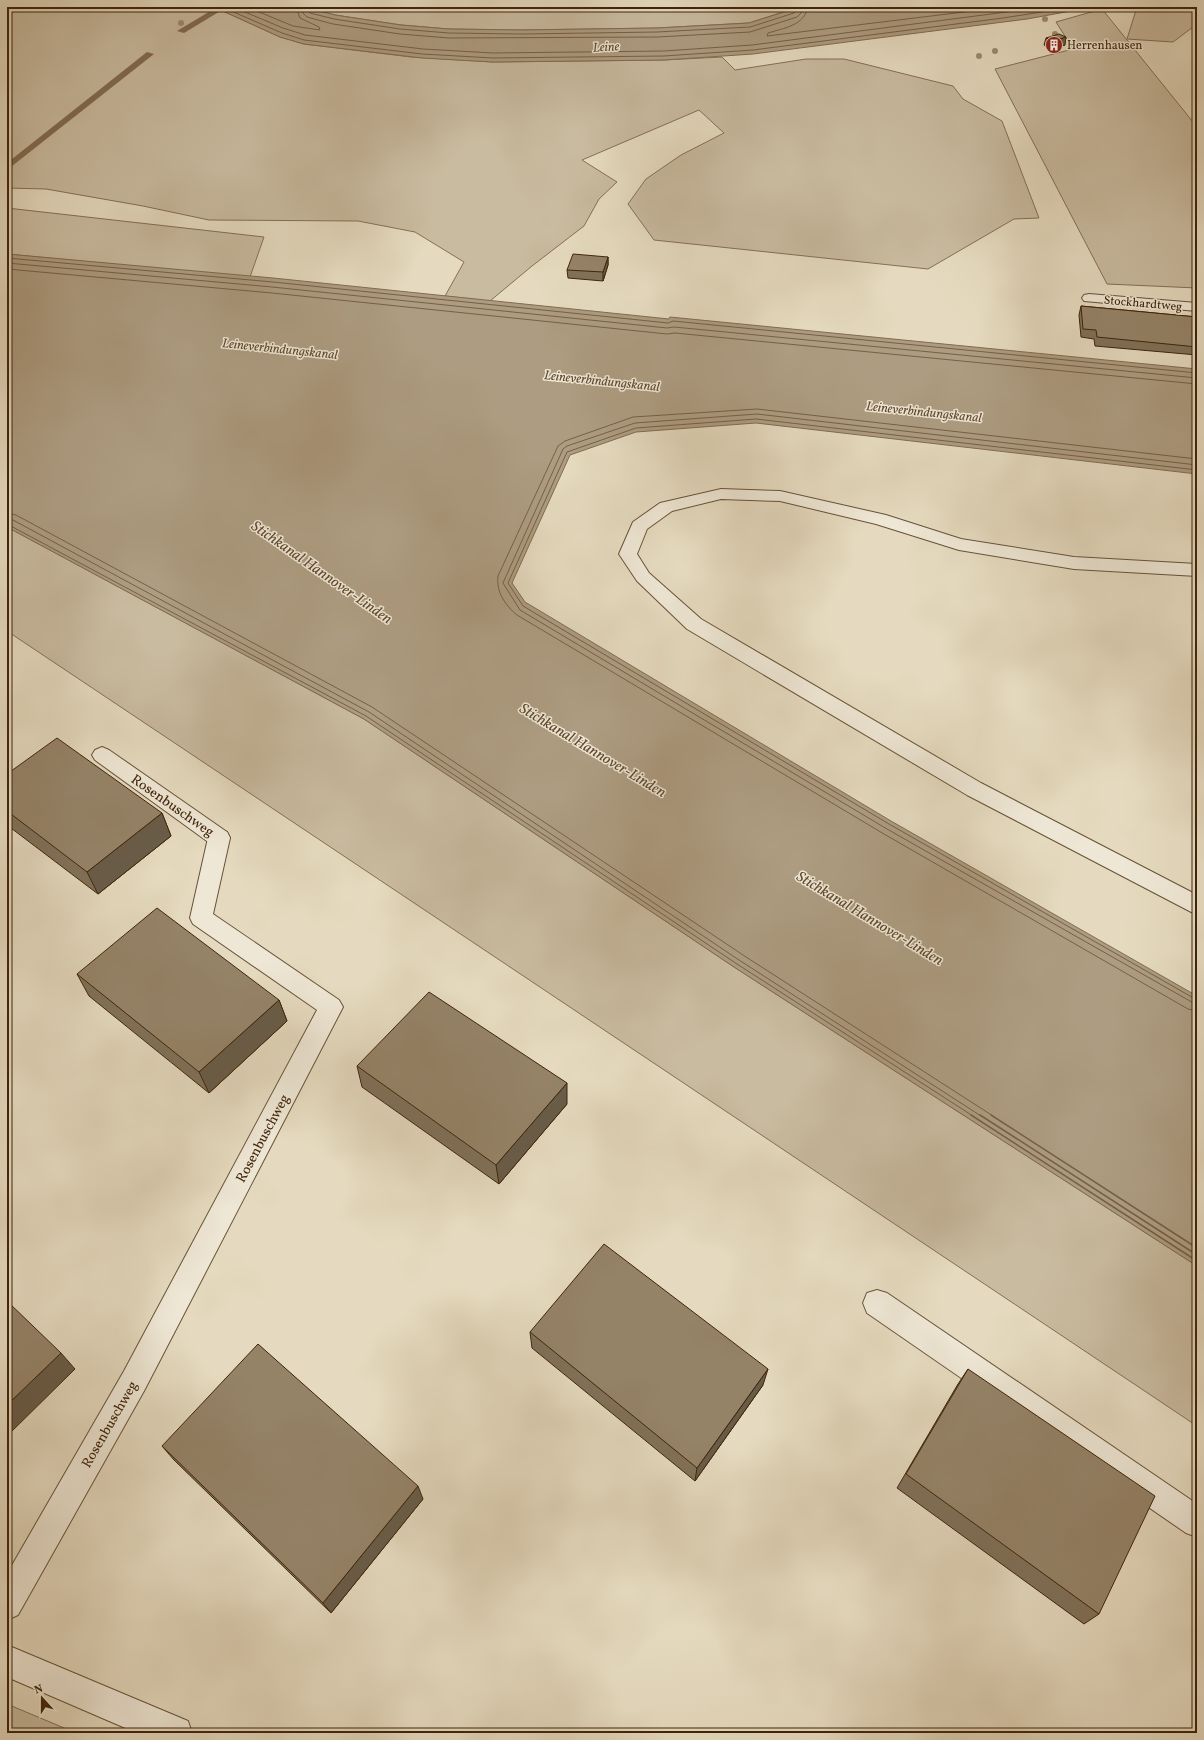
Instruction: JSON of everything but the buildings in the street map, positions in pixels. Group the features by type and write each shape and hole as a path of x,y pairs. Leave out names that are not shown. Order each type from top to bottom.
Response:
{"street":[{"name":"Stockhardtweg","path":"1089,298 1197,306"},
{"path":"1197,570 1074,563 959,544 880,519 780,496 722,494 666,507 639,526 628,554 643,577 694,624 974,789 1197,906"},
{"name":"Rosenbuschweg","path":"7,1604 134,1381 331,1006 201,918 219,838 102,755"},
{"path":"877,1303 1197,1522"},
{"path":"7,1661 176,1733"}],"shaded area":[{"path":"7,7 214,7 280,37 304,44 411,57 493,62 664,60 722,57 735,70 806,59 844,59 953,86 963,99 1002,121 1039,218 1014,219 928,269 654,240 628,204 646,179 681,155 724,133 699,110 582,160 617,182 599,199 584,226 490,301 445,296 464,262 415,232 358,221 209,220 143,206 46,189 7,188"},
{"path":"304,7 798,7 749,23 657,28 521,30 449,29 401,25 335,15"},
{"path":"1137,7 1197,7 1197,24 1173,42 1127,39"},
{"path":"1102,9 1197,127 1197,288 1107,284 995,69 1073,49 1056,22"},
{"path":"7,208 264,237 250,277 7,254"},
{"path":"7,527 364,719 734,967 1197,1266 1197,1426 7,631"},
{"path":"7,1704 76,1733 7,1733"}],"water":[{"name":"Leine","path":"214,7 304,7 335,15 401,25 449,29 521,30 657,28 749,23 800,7 1093,7 1027,19 753,54 664,60 493,62 422,58 304,44 280,37"},
{"path":"7,254 273,278 669,319 670,317 1197,369 1197,474 756,423 636,432 570,455 512,583 525,602 891,821 1197,996 1197,1266 734,967 364,719 7,527"}],"waterway":[{"path":"181,31 223,7"},
{"path":"7,167 150,54"}],"place":[{"name":"Herrenhausen","path":"1054,45"}],"water label":[{"name":"Leineverbindungskanal","path":"280,348"},
{"name":"Leineverbindungskanal","path":"602,380"},
{"name":"Leineverbindungskanal","path":"924,411"},
{"name":"Stichkanal Hannover-Linden","path":"322,572"},
{"name":"Stichkanal Hannover-Linden","path":"593,750"},
{"name":"Stichkanal Hannover-Linden","path":"870,918"}]}
